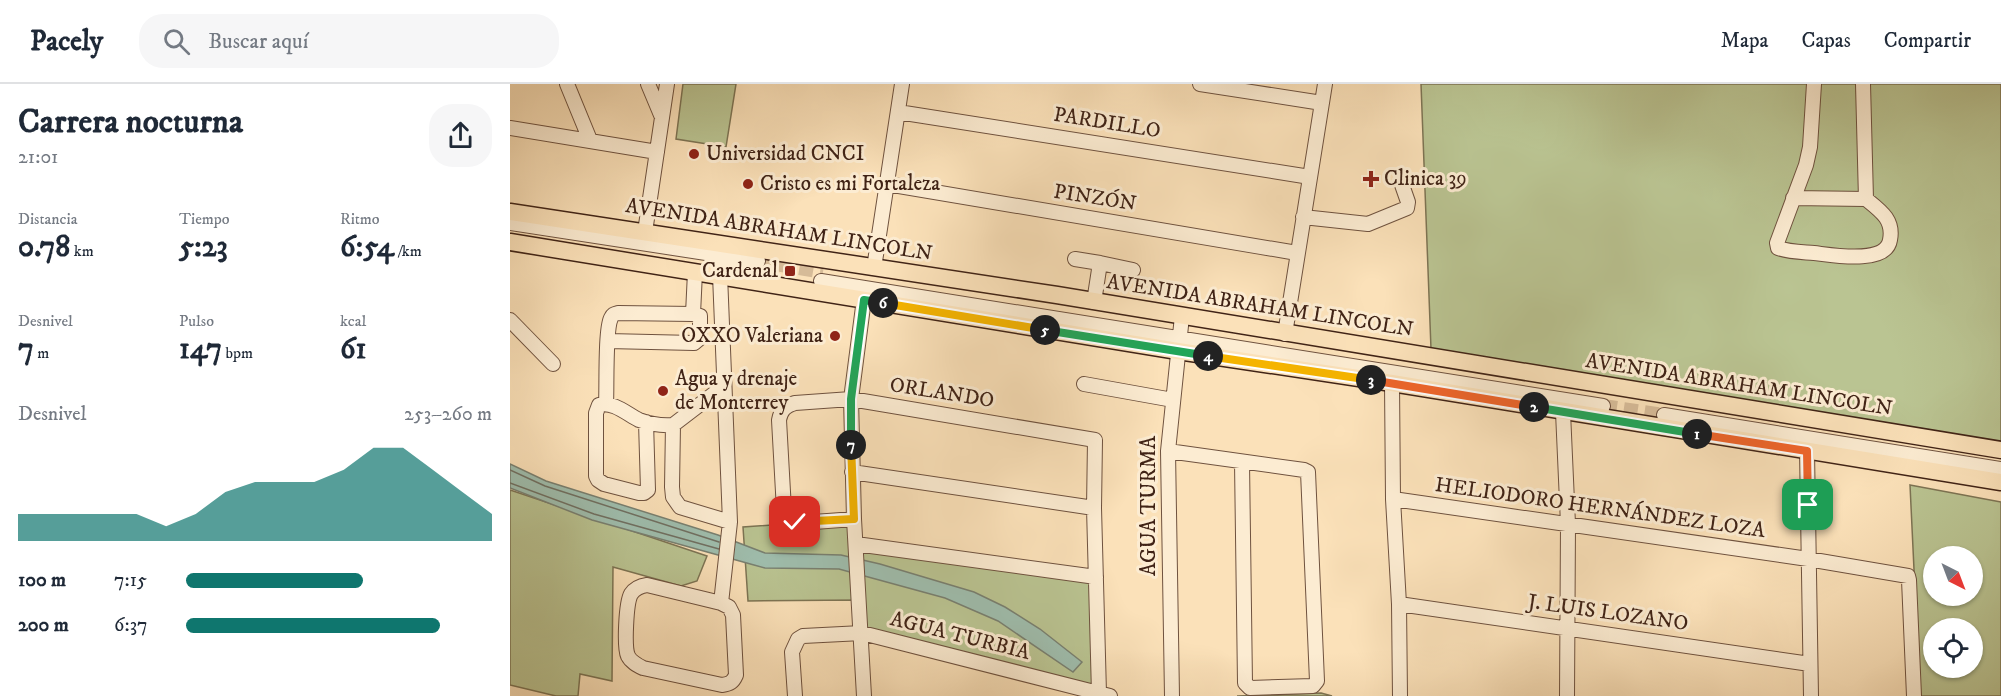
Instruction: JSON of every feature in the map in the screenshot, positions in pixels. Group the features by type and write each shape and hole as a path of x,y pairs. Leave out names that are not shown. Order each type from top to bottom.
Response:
{"main road":[{"name":"AVENIDA ABRAHAM LINCOLN","path":"510,212 1094,302 1180,333 1285,334 2001,450"},
{"path":"510,242 864,300 1180,333 1392,383 2001,482"}],"street":[{"path":"567,84 590,140"},
{"path":"648,84 662,117"},
{"path":"645,232 667,84"},
{"path":"874,268 902,84"},
{"path":"1200,84 1322,103"},
{"path":"1285,334 1325,84"},
{"path":"1793,198 1866,199 1884,214 1890,223 1892,231 1889,245 1883,252 1854,258 1778,248 1777,243 1793,198 1806,165 1810,147 1814,90 1821,84"},
{"path":"1863,84 1866,199"},
{"name":"PARDILLO","path":"898,112 1310,177"},
{"path":"510,128 657,152"},
{"path":"1303,217 1368,224 1407,208 1408,202 1401,182"},
{"name":"PINZÓN","path":"887,184 1297,253"},
{"path":"510,223 757,265 510,232"},
{"path":"1075,260 1133,270"},
{"path":"1094,302 1100,264"},
{"path":"693,314 695,272"},
{"path":"720,275 730,522 721,603"},
{"path":"822,276 1604,401"},
{"path":"864,300 851,399 854,519 864,696"},
{"path":"606,404 608,341 610,321 616,314 693,314 700,316 700,338 694,343 608,341"},
{"path":"510,320 553,364"},
{"name":"AGUA TURMA","path":"1172,696 1168,451 1180,333"},
{"path":"1392,383 1393,499 1399,604 1400,696"},
{"path":"1084,384 1173,400"},
{"path":"646,422 648,490 641,494 604,484 598,480 596,476 596,413 599,405 606,404 646,422 664,426 672,425 724,386"},
{"name":"ORLANDO","path":"854,519 801,523 786,516 779,420 783,409 795,403 851,399 1095,440 1094,508"},
{"path":"2001,462 1664,411 2001,469"},
{"path":"1563,412 1568,524 1567,696"},
{"path":"672,425 672,487 675,503 688,511 730,522"},
{"path":"1168,451 1242,462 1308,472 1316,684 1313,686 1248,687 1245,683 1242,462"},
{"path":"1807,451 1811,696"},
{"path":"852,472 1094,508 1096,577 1105,694"},
{"name":"HELIODORO HERNÁNDEZ LOZA","path":"1393,499 1808,559 1908,576 1914,696"},
{"path":"856,544 1096,577"},
{"path":"646,585 721,603 729,607 733,615 736,675 729,684 722,685 643,668 634,664 628,657 626,648 628,601 632,592 639,586 646,585"},
{"name":"J. LUIS LOZANO","path":"1399,604 1810,664"},
{"name":"AGUA TURBIA","path":"795,696 792,652 798,639 803,636 862,633 1105,694"}],"green space":[{"path":"683,84 736,84 726,147 676,139"},
{"path":"1421,84 2001,84 2001,443 1431,349"},
{"path":"1910,485 2001,502 2001,696 1920,696"},
{"path":"510,490 707,556 697,581 681,586 613,567 612,681 580,674 578,696 556,696 510,685"},
{"path":"854,519 855,544 1096,577 1099,693 862,633 859,600 748,601 743,527"},
{"path":"1321,693 1332,696 1237,696"}],"water":[{"path":"510,464 546,481 718,535 765,553 841,555 974,592 1005,607 1040,629 1082,662 1073,672 998,621 945,598 839,569 765,568 592,520 510,488"}],"tunnel":[{"path":"758,261 823,272"},
{"path":"1603,406 1664,415"}],"place":[{"name":"Universidad CNCI","path":"694,154"},
{"name":"Clinica 39","path":"1371,179"},
{"name":"Cristo es mi Fortaleza","path":"748,184"},
{"name":"Cardenal","path":"790,271"},
{"name":"OXXO Valeriana","path":"835,336"},
{"name":"Agua y drenaje de Monterrey","path":"663,391"}],"route":[{"path":"795,522 854,519 851,399 864,300 1807,451 1808,505"}]}
